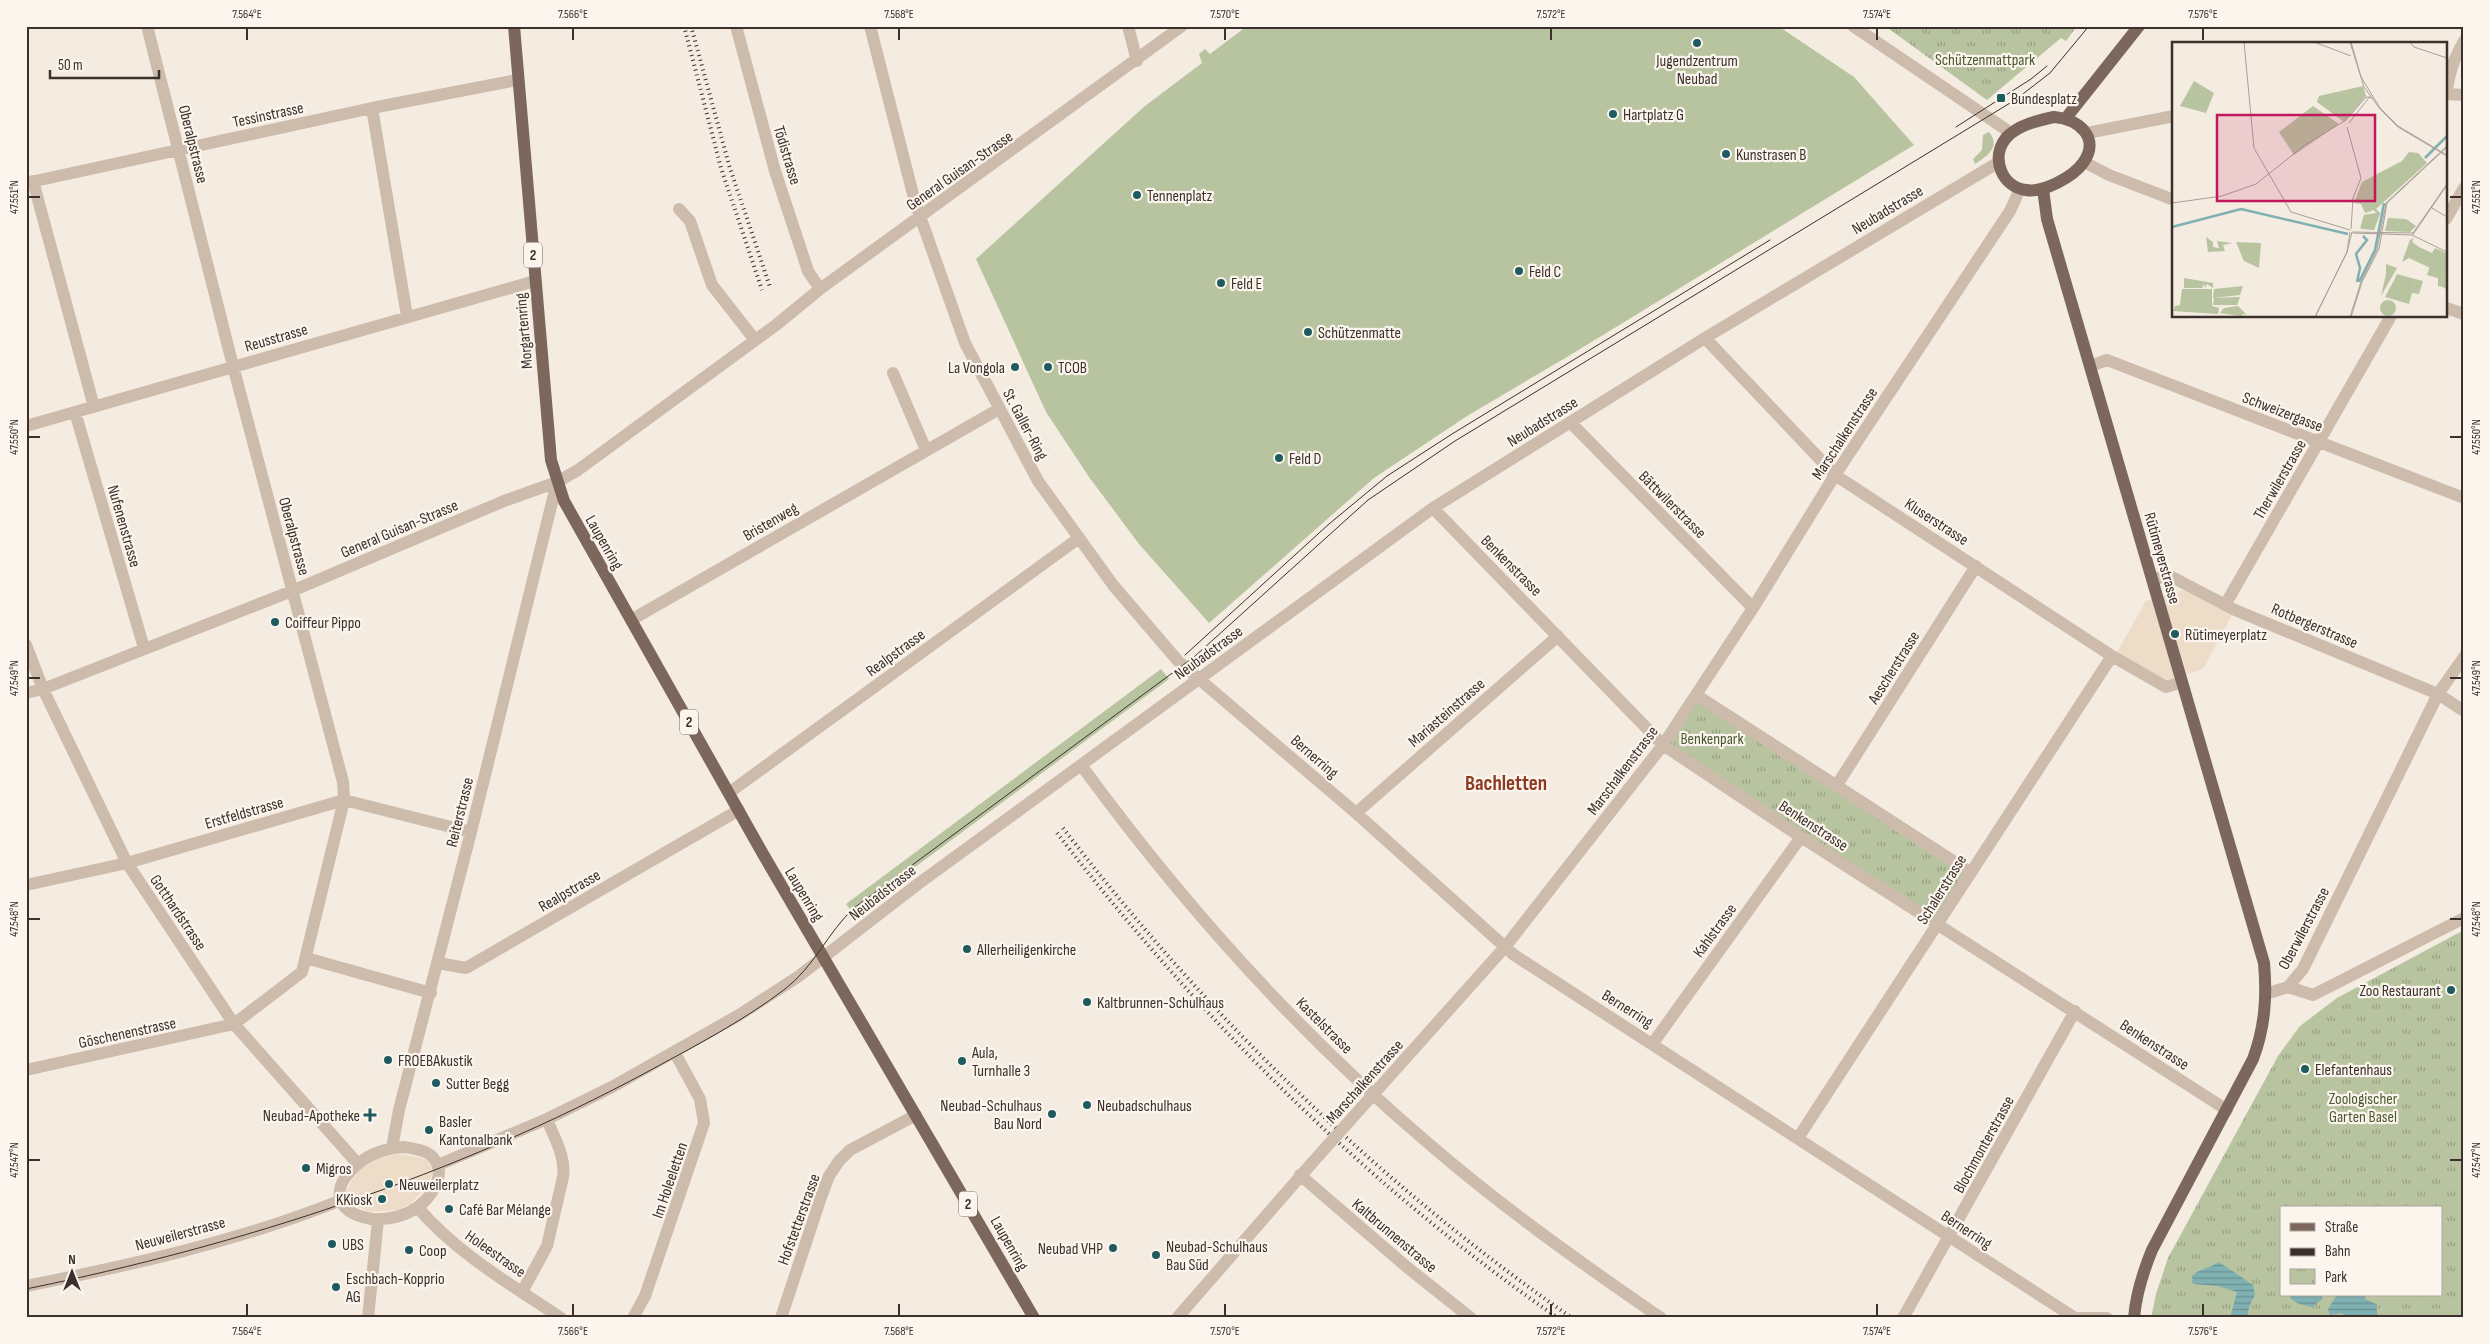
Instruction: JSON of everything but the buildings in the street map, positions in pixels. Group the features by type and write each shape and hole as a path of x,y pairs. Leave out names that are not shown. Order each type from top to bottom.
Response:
{"main road":[{"name":"Morgartenring","path":"514,26 517,80 551,460 557,482"},
{"path":"2066,118 2139,26"},
{"path":"2066,118 2076,122 2087,133 2088,148 2084,162 2070,174 2043,189 2033,191 2020,189 2005,179 1999,162 2002,145 2011,133 2044,119 2066,118"},
{"name":"Rütimeyerstrasse","path":"2043,189 2047,219 2264,963 2266,994"},
{"name":"Laupenring","path":"557,482 575,523 1034,1318"},
{"path":"2134,1318 2140,1284 2152,1250 2244,1079 2259,1043 2264,1025 2266,994"}],"street":[{"name":"Oberalpstrasse","path":"147,26 233,366 343,782 344,800 302,972 234,1024"},
{"name":"Tödistrasse","path":"736,26 775,171 808,272 820,289"},
{"name":"St. Galler-Ring","path":"870,26 904,167 965,343 1038,481 1114,585 1173,655 1198,680"},
{"path":"1128,26 1137,61"},
{"name":"General Guisan-Strasse","path":"26,693 43,690 144,648 292,591 504,501 557,482 613,446 820,289 1137,61 1182,26"},
{"path":"1853,26 2011,133"},
{"path":"2448,85 2453,61 2464,41"},
{"name":"Tessinstrasse","path":"30,182 372,108 493,83 517,80"},
{"path":"2448,94 2464,95"},
{"path":"372,108 407,316"},
{"path":"2087,133 2172,116"},
{"name":"Neubadstrasse","path":"438,1165 547,1119 675,1053 747,1010 824,957 918,884 1432,508 1705,338 1999,162"},
{"path":"2084,162 2109,175 2172,199"},
{"path":"30,182 94,407"},
{"path":"2448,216 2464,188"},
{"name":"Marschalkenstrasse","path":"1178,1318 1300,1175 1505,947 1663,745 1753,608 1835,475 2010,210 2020,189"},
{"path":"678,209 690,221 712,285 755,340"},
{"name":"Reusstrasse","path":"26,426 535,281"},
{"path":"2448,309 2464,314"},
{"name":"Therwilerstrasse","path":"2226,605 2390,318"},
{"name":"Kluserstrasse","path":"1705,338 1835,475 2112,656 2166,687 2182,682"},
{"name":"Schweizergasse","path":"2090,366 2107,360 2464,498"},
{"path":"893,373 926,450"},
{"name":"Bristenweg","path":"631,620 999,410"},
{"name":"Nufenenstrasse","path":"75,412 144,648"},
{"name":"Bättwilerstrasse","path":"1570,422 1753,608"},
{"name":"Reiterstrasse","path":"392,1148 399,1110 431,993 557,482"},
{"name":"Benkenstrasse","path":"1432,508 1663,745 1801,837 2227,1110"},
{"name":"Realpstrasse","path":"730,792 1079,538"},
{"name":"Aescherstrasse","path":"1837,785 1976,566"},
{"name":"Rotbergerstrasse","path":"2152,579 2170,576 2226,605 2438,694 2464,711"},
{"name":"Mariasteinstrasse","path":"1356,813 1558,636"},
{"name":"Gotthardstrasse","path":"26,645 43,690 126,863 234,1024 358,1164"},
{"name":"Schalerstrasse","path":"1798,1138 2112,656"},
{"name":"Oberwilerstrasse","path":"2266,994 2288,987 2303,969 2438,694 2464,657"},
{"name":"Bernerring","path":"1198,680 1256,726 1505,947 2075,1318"},
{"path":"1696,694 1970,872"},
{"name":"Kastelstrasse","path":"1081,765 1135,837 1222,941 1301,1024 1373,1094 1427,1143 1523,1220 1577,1261 1661,1318"},
{"path":"344,800 471,832"},
{"name":"Erstfeldstrasse","path":"26,885 126,863 344,800"},
{"name":"Realpstrasse","path":"438,963 466,968 739,810"},
{"name":"Kahlstrasse","path":"1653,1043 1801,837"},
{"path":"2288,987 2313,995 2464,918"},
{"path":"306,958 431,993"},
{"name":"Blochmonterstrasse","path":"1903,1318 2075,1011"},
{"name":"Göschenenstrasse","path":"26,1070 234,1024"},
{"name":"Im Holeeletten","path":"633,1318 645,1296 704,1123 700,1099 675,1053"},
{"name":"Hofstetterstrasse","path":"781,1318 829,1176 839,1161 857,1146 916,1115"},
{"path":"522,1292 548,1246 563,1177 562,1156 547,1119"},
{"path":"392,1148 422,1150 433,1157 438,1165 439,1172 436,1185 418,1208 402,1216 378,1220 352,1214 339,1201 343,1182 358,1164 374,1154 392,1148"},
{"name":"Kaltbrunnenstrasse","path":"1300,1175 1408,1268 1471,1318"},
{"name":"Neuweilerstrasse","path":"26,1286 84,1274 201,1245 339,1201"},
{"name":"Holeestrasse","path":"418,1208 453,1244 489,1272 561,1318"},
{"path":"368,1318 378,1220"},
{"path":"2080,1318 2107,1318"}],"green space":[{"name":"Schützenmatte","path":"1247,26 1778,26 1854,77 1914,145 1467,416 1374,478 1209,623 1139,544 1089,477 1046,412 976,259 1145,106 1202,63 1199,54 1205,49 1210,54"},
{"name":"Schützenmattpark","path":"1885,26 2077,26 2066,41 2061,38 1987,100"},
{"path":"1989,132 1994,142 1993,146 1984,158 1975,164 1973,159 1982,150 1983,135"},
{"path":"1161,669 1169,679 853,913 846,904"},
{"name":"Benkenpark","path":"1702,692 1973,867 1938,921 1666,747"},
{"name":"Zoologischer Garten Basel","path":"2464,930 2464,1318 2151,1318 2156,1294 2168,1258 2278,1056 2300,1026 2337,998"}],"shaded area":[{"name":"Rütimeyerplatz","path":"2184,590 2232,615 2203,669 2164,681 2116,654 2146,601"},
{"name":"Neuweilerplatz","path":"397,1154 418,1157 428,1161 433,1173 426,1188 411,1203 398,1210 370,1212 351,1204 346,1192 360,1170 377,1159"}],"water":[{"path":"2219,1262 2253,1285 2255,1295 2249,1307 2247,1318 2230,1318 2237,1292 2218,1286 2193,1284 2192,1276 2195,1273"},
{"path":"2290,1296 2323,1296 2322,1299 2312,1307 2302,1305"},
{"path":"2336,1296 2366,1296 2365,1299 2376,1304 2378,1318 2346,1318 2342,1313 2330,1315 2328,1309"}],"tram line":[{"path":"26,1289 187,1251 345,1203 423,1175 575,1109 701,1043 736,1022 785,989 795,980 854,908 1194,657 1368,500 1455,441 2015,100 2050,73 2089,26"},
{"path":"1956,127 2031,79 2047,66"},
{"path":"1185,655 1329,524 1387,476 1452,434 1770,240"}],"railway":[{"path":"684,26 721,168 762,290"},
{"path":"691,26 729,165 770,287"},
{"path":"1063,828 1176,965 1236,1030 1299,1093 1363,1153 1431,1211 1500,1266 1572,1318"},
{"path":"1057,833 1111,902 1168,968 1227,1033 1288,1095 1352,1155 1418,1212 1487,1267 1558,1318"}],"place":[{"name":"Jugendzentrum Neubad","path":"1697,43"},
{"name":"Bundesplatz","path":"2001,98"},
{"name":"Hartplatz G","path":"1613,114"},
{"name":"Kunstrasen B","path":"1726,154"},
{"name":"Tennenplatz","path":"1137,195"},
{"name":"Feld C","path":"1519,271"},
{"name":"Feld E","path":"1221,283"},
{"name":"Schützenmatte","path":"1308,332"},
{"name":"La Vongola","path":"1015,367"},
{"name":"TCOB","path":"1048,367"},
{"name":"Feld D","path":"1279,458"},
{"name":"Coiffeur Pippo","path":"275,622"},
{"name":"Rütimeyerplatz","path":"2175,634"},
{"name":"Allerheiligenkirche","path":"967,949"},
{"name":"Zoo Restaurant","path":"2451,990"},
{"name":"Kaltbrunnen-Schulhaus","path":"1087,1002"},
{"name":"FROEBAkustik","path":"388,1060"},
{"name":"Aula, Turnhalle 3","path":"962,1061"},
{"name":"Elefantenhaus","path":"2305,1069"},
{"name":"Sutter Begg","path":"436,1083"},
{"name":"Neubadschulhaus","path":"1087,1105"},
{"name":"Neubad-Schulhaus Bau Nord","path":"1052,1114"},
{"name":"Neubad-Apotheke","path":"370,1115"},
{"name":"Basler Kantonalbank","path":"429,1130"},
{"name":"Migros","path":"306,1168"},
{"name":"Neuweilerplatz","path":"389,1184"},
{"name":"KKiosk","path":"382,1199"},
{"name":"Café Bar Mélange","path":"449,1209"},
{"name":"UBS","path":"332,1244"},
{"name":"Neubad VHP","path":"1113,1248"},
{"name":"Coop","path":"409,1250"},
{"name":"Neubad-Schulhaus Bau Süd","path":"1156,1255"},
{"name":"Eschbach-Kopprio AG","path":"336,1287"}],"district":[{"name":"Bachletten","path":"1506,783"}]}
